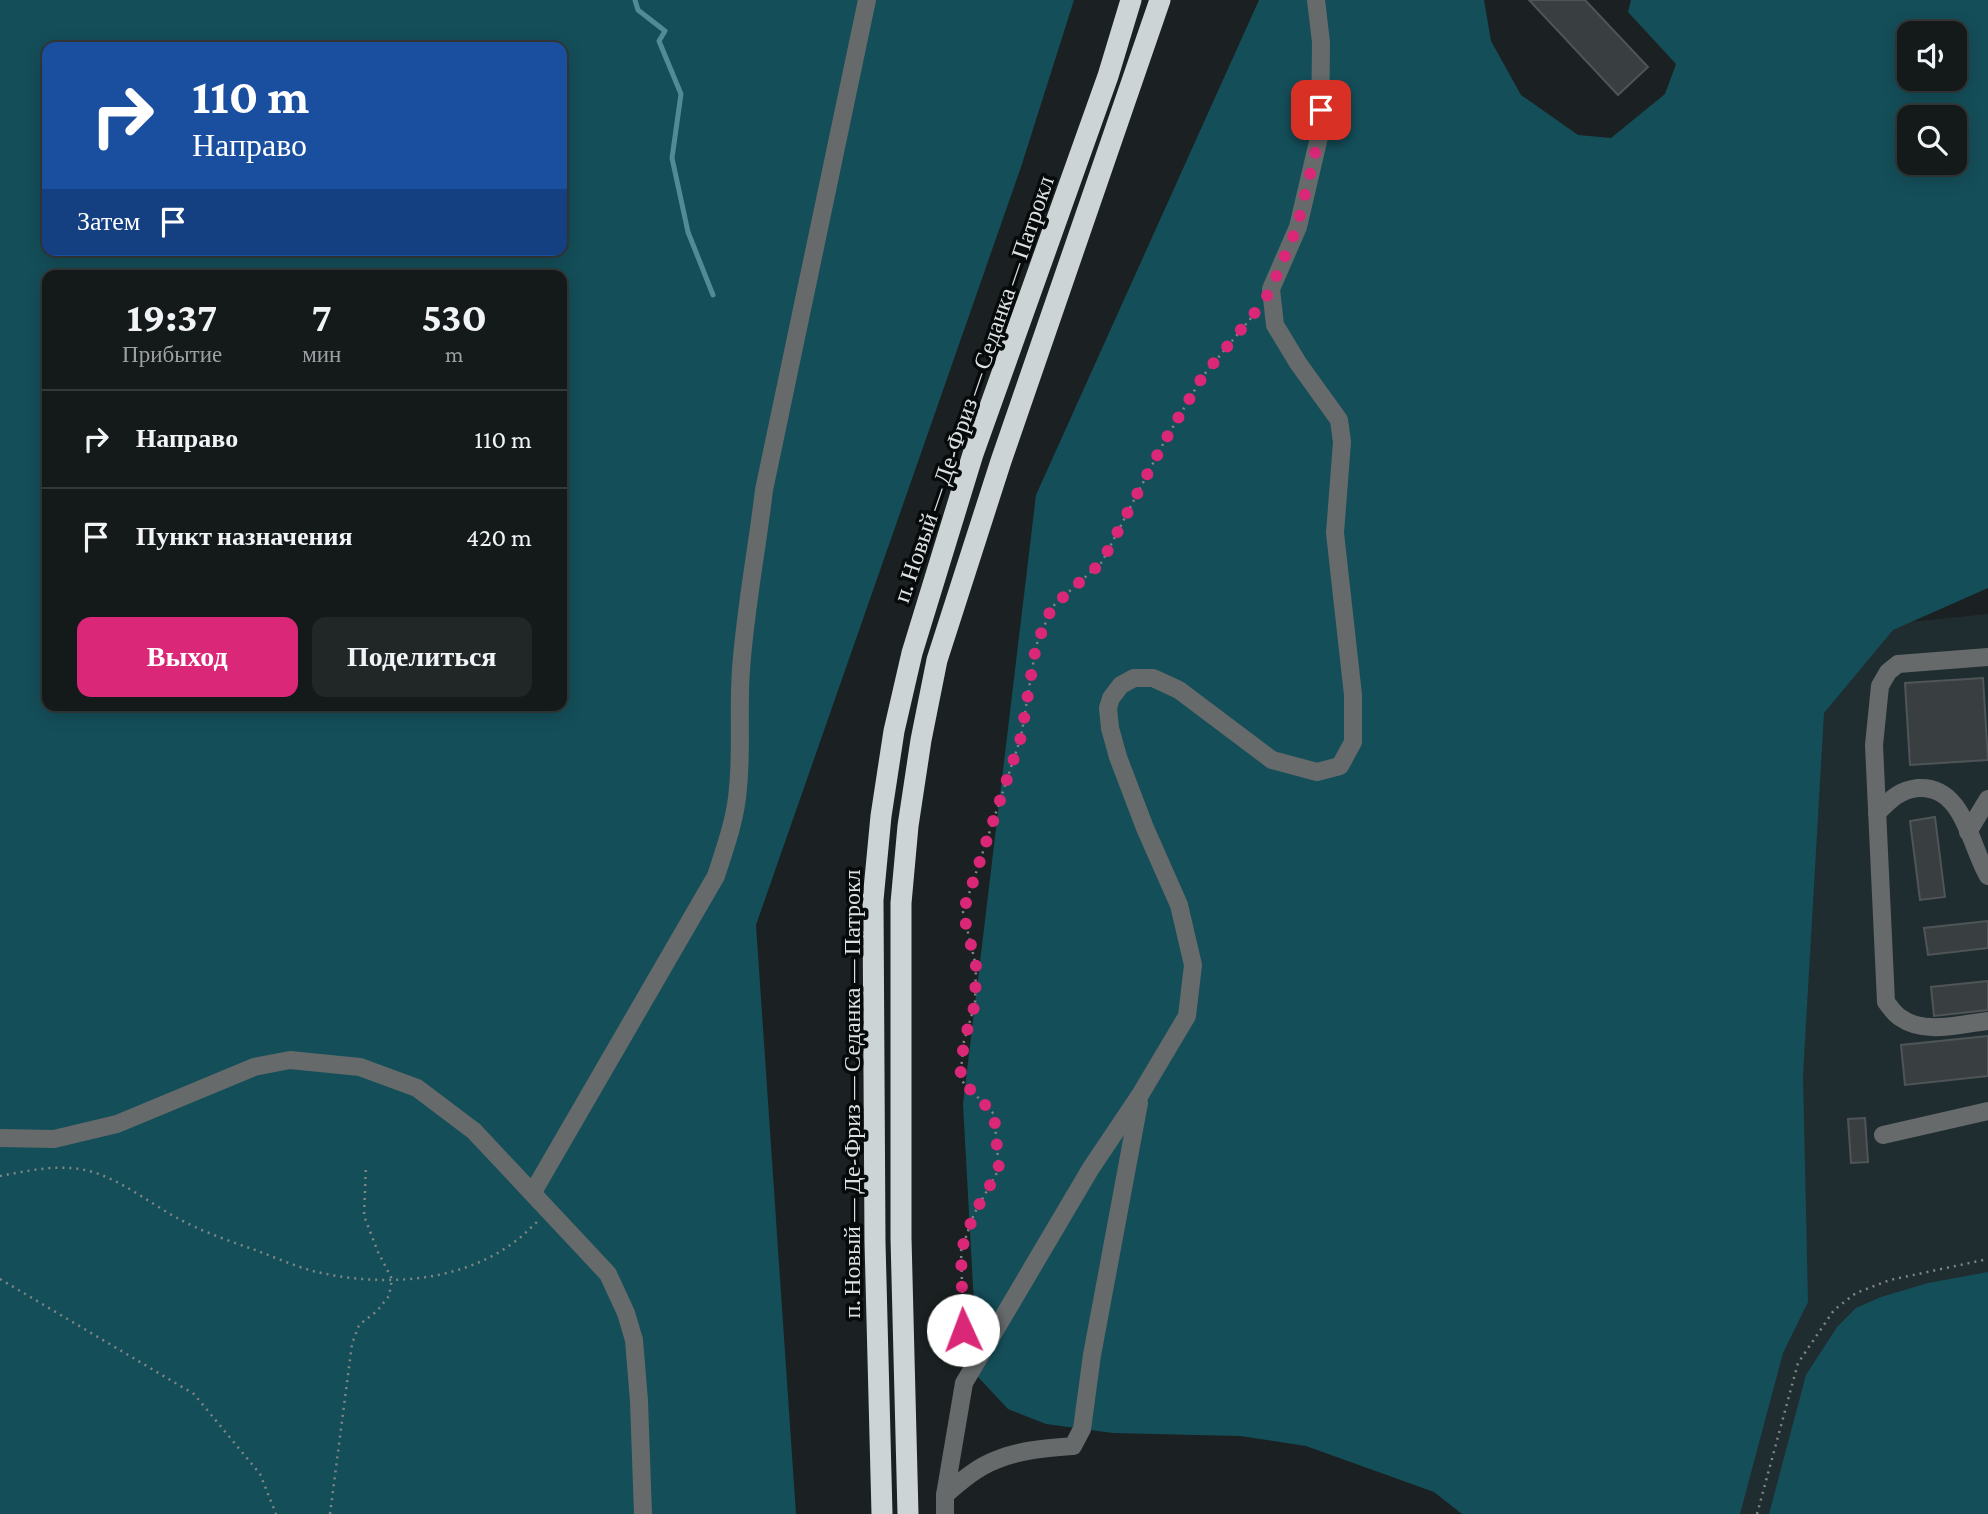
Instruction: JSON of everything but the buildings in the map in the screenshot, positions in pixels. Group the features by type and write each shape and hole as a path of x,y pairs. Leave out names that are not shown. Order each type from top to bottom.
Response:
{"highway":[{"name":"п. Новый — Де-Фриз — Седанка — Патрокл","path":"882,1514 876,1255 873,900 881,816 894,731 912,653 973,454 1108,76 1131,0"},
{"name":"п. Новый — Де-Фриз — Седанка — Патрокл","path":"908,1514 901,1238 901,903 908,826 921,740 937,660 1001,461 1160,0"}],"street":[{"path":"533,1192 716,876 731,828 738,789 740,674 746,607 764,490 867,0"},
{"path":"944,1514 964,1383 1091,1168 1140,1095 1187,1016 1192,965 1179,905 1118,757 1110,728 1108,708 1111,698 1121,685 1134,678 1153,678 1180,690 1272,760 1317,772 1340,766 1353,742 1353,695 1335,533 1342,442 1339,420 1298,363 1275,325 1271,289 1297,227 1320,133 1321,42 1316,0"},
{"path":"1988,657 1898,664 1888,672 1880,686 1874,745 1886,1002 1900,1018 1919,1026 1943,1027 1988,1021"},
{"path":"1877,813 1893,796 1906,789 1926,788 1942,791 1954,802 1988,876"},
{"path":"1968,832 1988,799"},
{"path":"0,1138 54,1139 117,1124 254,1067 290,1060 360,1067 417,1088 474,1132 608,1274 626,1313 634,1340 643,1514"},
{"path":"945,1495 968,1476 996,1460 1043,1448 1073,1446 1082,1429 1092,1355 1140,1095"},
{"path":"1883,1135 1988,1111"}],"path":[{"path":"964,1383 961,1251 974,1214 999,1169 994,1114 960,1079 964,1041 975,1004 976,966 963,912 1021,737 1036,646 1052,607 1102,562 1164,442 1203,376 1262,304 1271,289"},
{"path":"330,1514 352,1344 359,1325 377,1311 389,1296 392,1279 377,1252 365,1216 366,1165"},
{"path":"0,1176 43,1168 85,1170 130,1189 180,1220 289,1262 324,1273 358,1278 392,1279 438,1275 480,1263 513,1243 549,1209"},
{"path":"1756,1514 1798,1363 1834,1310 1856,1293 1889,1280 1988,1259"},
{"path":"0,1279 194,1394 260,1474 276,1514"}],"shaded area":[{"path":"0,0 1074,0 1021,167 756,925 796,1514 0,1514"},
{"path":"1259,0 1484,0 1491,41 1521,95 1578,135 1611,138 1665,94 1676,64 1628,12 1631,0 1988,0 1988,588 1893,630 1824,713 1803,1075 1808,1302 1783,1353 1740,1514 1462,1514 1434,1492 1306,1446 1240,1436 1113,1433 1046,1424 1008,1409 978,1377 963,1104 1036,495"},
{"path":"1988,614 1988,1514 1617,1514 1792,634"},
{"path":"1988,1272 1988,1514 1769,1514 1806,1375 1837,1327 1856,1308 1881,1297 1928,1283"}],"waterway":[{"path":"635,0 638,10 665,31 659,41 681,94 672,158 688,232 713,295"}],"route":[{"path":"963,1330 961,1251 974,1214 999,1169 994,1114 960,1079 964,1041 975,1004 976,966 963,912 1021,737 1036,646 1052,607 1102,562 1164,442 1203,376 1262,304 1271,289 1297,227 1320,133 1321,110"}]}
